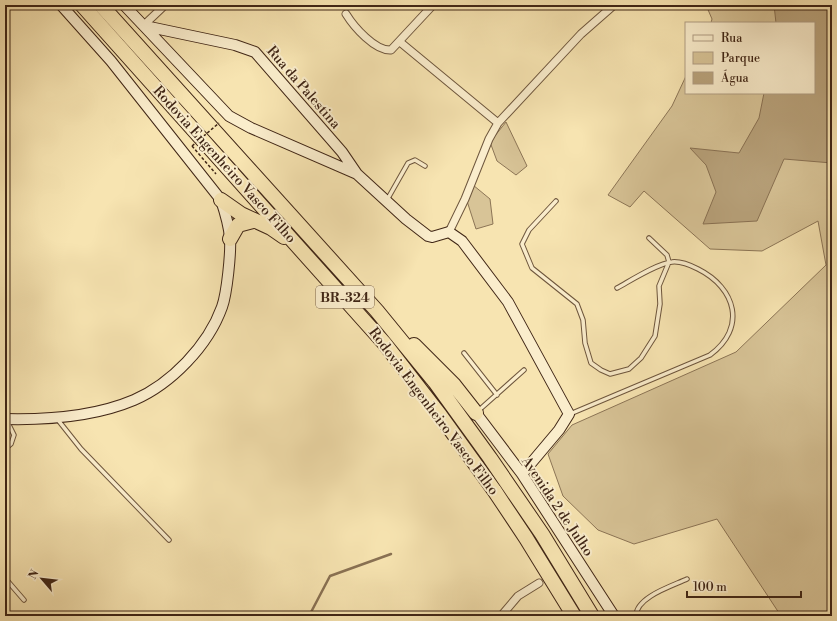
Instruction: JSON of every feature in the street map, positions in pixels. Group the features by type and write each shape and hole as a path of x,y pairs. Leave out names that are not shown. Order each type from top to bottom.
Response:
{"highway":[{"name":"Rodovia Engenheiro Vasco Filho","path":"82,5 385,344 440,415 526,538 574,616"},
{"name":"Rodovia Engenheiro Vasco Filho","path":"101,5 377,311 435,382 490,458 542,534 592,616"},
{"path":"221,200 286,238 325,281 338,290"},
{"path":"230,239 238,225 253,220"},
{"path":"377,311 440,371 476,413"},
{"path":"571,582 588,598 600,616"}],"main road":[{"path":"5,419 56,417 107,410 135,400 166,380 181,367 205,338 222,307 226,290 230,239 227,218 221,200 111,61 61,5"},
{"path":"124,5 229,116 251,128 357,174 428,236 449,232 462,242 508,302 569,414 559,430 522,474"},
{"name":"Rua da Palestina","path":"145,26 235,45 255,52 342,152 357,174"},
{"name":"Avenida 2 de Julho","path":"476,413 522,474 614,616"}],"street":[{"path":"145,26 165,5"},
{"path":"346,14 352,25 382,49 391,50 433,5"},
{"path":"449,232 465,199 489,139 498,123 581,34 614,5"},
{"path":"400,42 498,123"},
{"path":"501,616 518,596 539,583"}],"lane":[{"path":"218,156 227,177"},
{"path":"387,201 408,163 414,160 425,166"},
{"path":"246,198 263,206"},
{"path":"556,202 529,230 522,244 532,268 576,304 583,320 585,343 591,363 610,374 629,369 641,358 655,336 660,304 659,286 669,262 667,255 648,238"},
{"path":"569,414 710,355 719,349 727,340 732,331 734,320 731,305 723,288 717,281 682,262 669,262 617,288"},
{"path":"464,353 497,395"},
{"path":"476,413 524,370"},
{"path":"56,417 81,449 169,540"},
{"path":"5,419 14,435 11,444 5,449"},
{"path":"5,578 24,600"},
{"path":"636,616 638,606 650,597 687,579"}],"path":[{"path":"216,174 192,146 219,123"}],"green space":[{"path":"706,5 832,5 832,616 781,616 717,519 634,544 598,530 563,496 548,454 572,425 736,352 826,265 818,221 762,251 710,249 644,191 630,207 608,195 672,106 685,78 685,94 815,94 815,22 711,22 712,19"},
{"path":"506,122 527,166 516,175 497,161 490,142"},
{"path":"473,185 490,199 493,224 476,229 467,201"}],"water":[{"path":"774,5 832,5 832,53 829,61 832,78 832,163 784,159 757,221 703,224 716,192 706,165 690,148 739,153 759,118 764,94 815,94 815,22 776,22"}],"waterway":[{"path":"309,616 330,576 391,554"}]}
